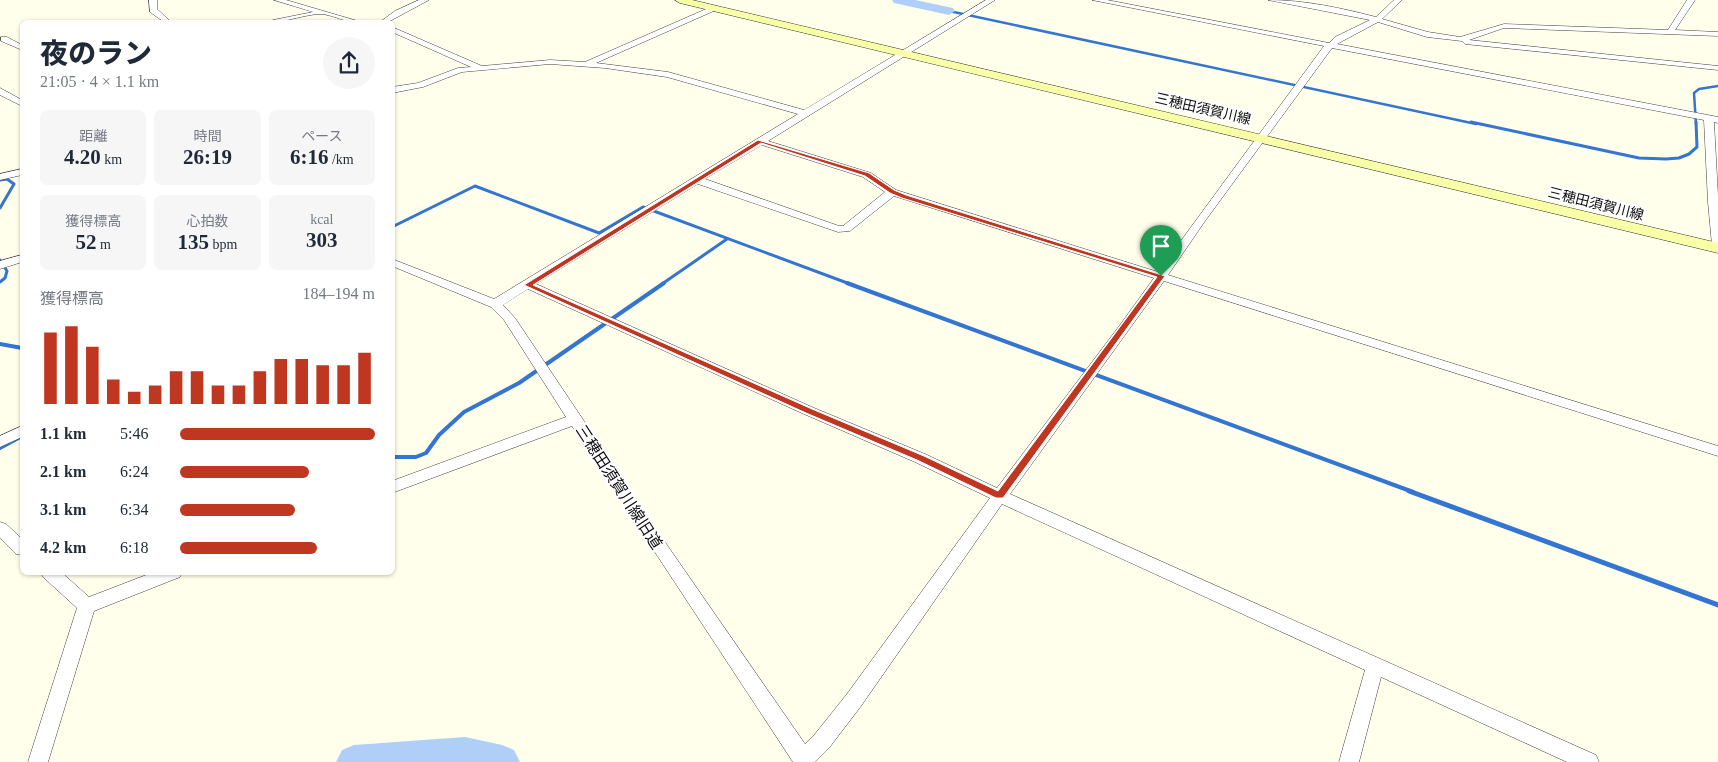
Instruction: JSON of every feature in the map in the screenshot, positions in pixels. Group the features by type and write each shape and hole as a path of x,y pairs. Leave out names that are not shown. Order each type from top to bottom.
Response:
{"main road":[{"name":"三穂田須賀川線","path":"680,0 1718,247"}],"street":[{"path":"153,0 153,10 166,20"},
{"path":"279,0 350,20"},
{"path":"387,20 425,0"},
{"path":"495,304 991,0"},
{"path":"1096,0 1713,119 1718,247"},
{"path":"1272,0 1320,7 1417,33 1462,39 1475,37 1496,26 1718,34"},
{"path":"804,761 854,700 1201,218 1330,45 1375,21 1398,0"},
{"path":"1670,32 1691,0"},
{"path":"587,64 713,8"},
{"path":"283,20 320,13"},
{"path":"1375,21 1407,34 1428,38 1718,68"},
{"path":"395,30 480,68"},
{"path":"4,39 20,47"},
{"path":"395,89 420,85 454,71 543,62 587,64 668,75 807,114"},
{"path":"0,91 20,102"},
{"path":"760,141 867,174 892,192 1718,451"},
{"path":"0,177 20,172"},
{"path":"697,180 840,230 846,228 892,192"},
{"path":"0,264 20,259"},
{"name":"三穂田須賀川線旧道","path":"395,263 495,304 509,318 804,761"},
{"path":"528,285 809,411 920,458 1589,762"},
{"path":"395,487 575,419"},
{"path":"0,442 20,432"},
{"path":"0,528 20,547"},
{"path":"52,575 87,606"},
{"path":"87,606 166,575"},
{"path":"38,762 87,606"},
{"path":"1349,762 1375,666"}],"waterway":[{"path":"898,0 949,11"},
{"path":"949,11 1476,124"},
{"path":"1696,124 1694,93 1699,89 1718,86"},
{"path":"1471,122 1639,158 1666,159 1679,158 1689,154 1697,147 1696,122"},
{"path":"0,180 7,179 14,184 0,208"},
{"path":"395,226 475,186 599,233 643,207 850,284"},
{"path":"662,284 727,239"},
{"path":"0,260 7,271 5,278 0,282"},
{"path":"395,457 416,457 426,453 439,435 464,412 519,383 664,283"},
{"path":"847,283 1413,492"},
{"path":"0,344 20,348"},
{"path":"0,448 20,437"},
{"path":"1409,491 1718,605"},
{"path":"354,762 465,754 502,762"}],"route":[{"path":"760,141 867,174 892,192 1161,276 1080,390 1033,449 1000,496 920,458 682,355 644,336 584,312 528,285 760,141"}]}
